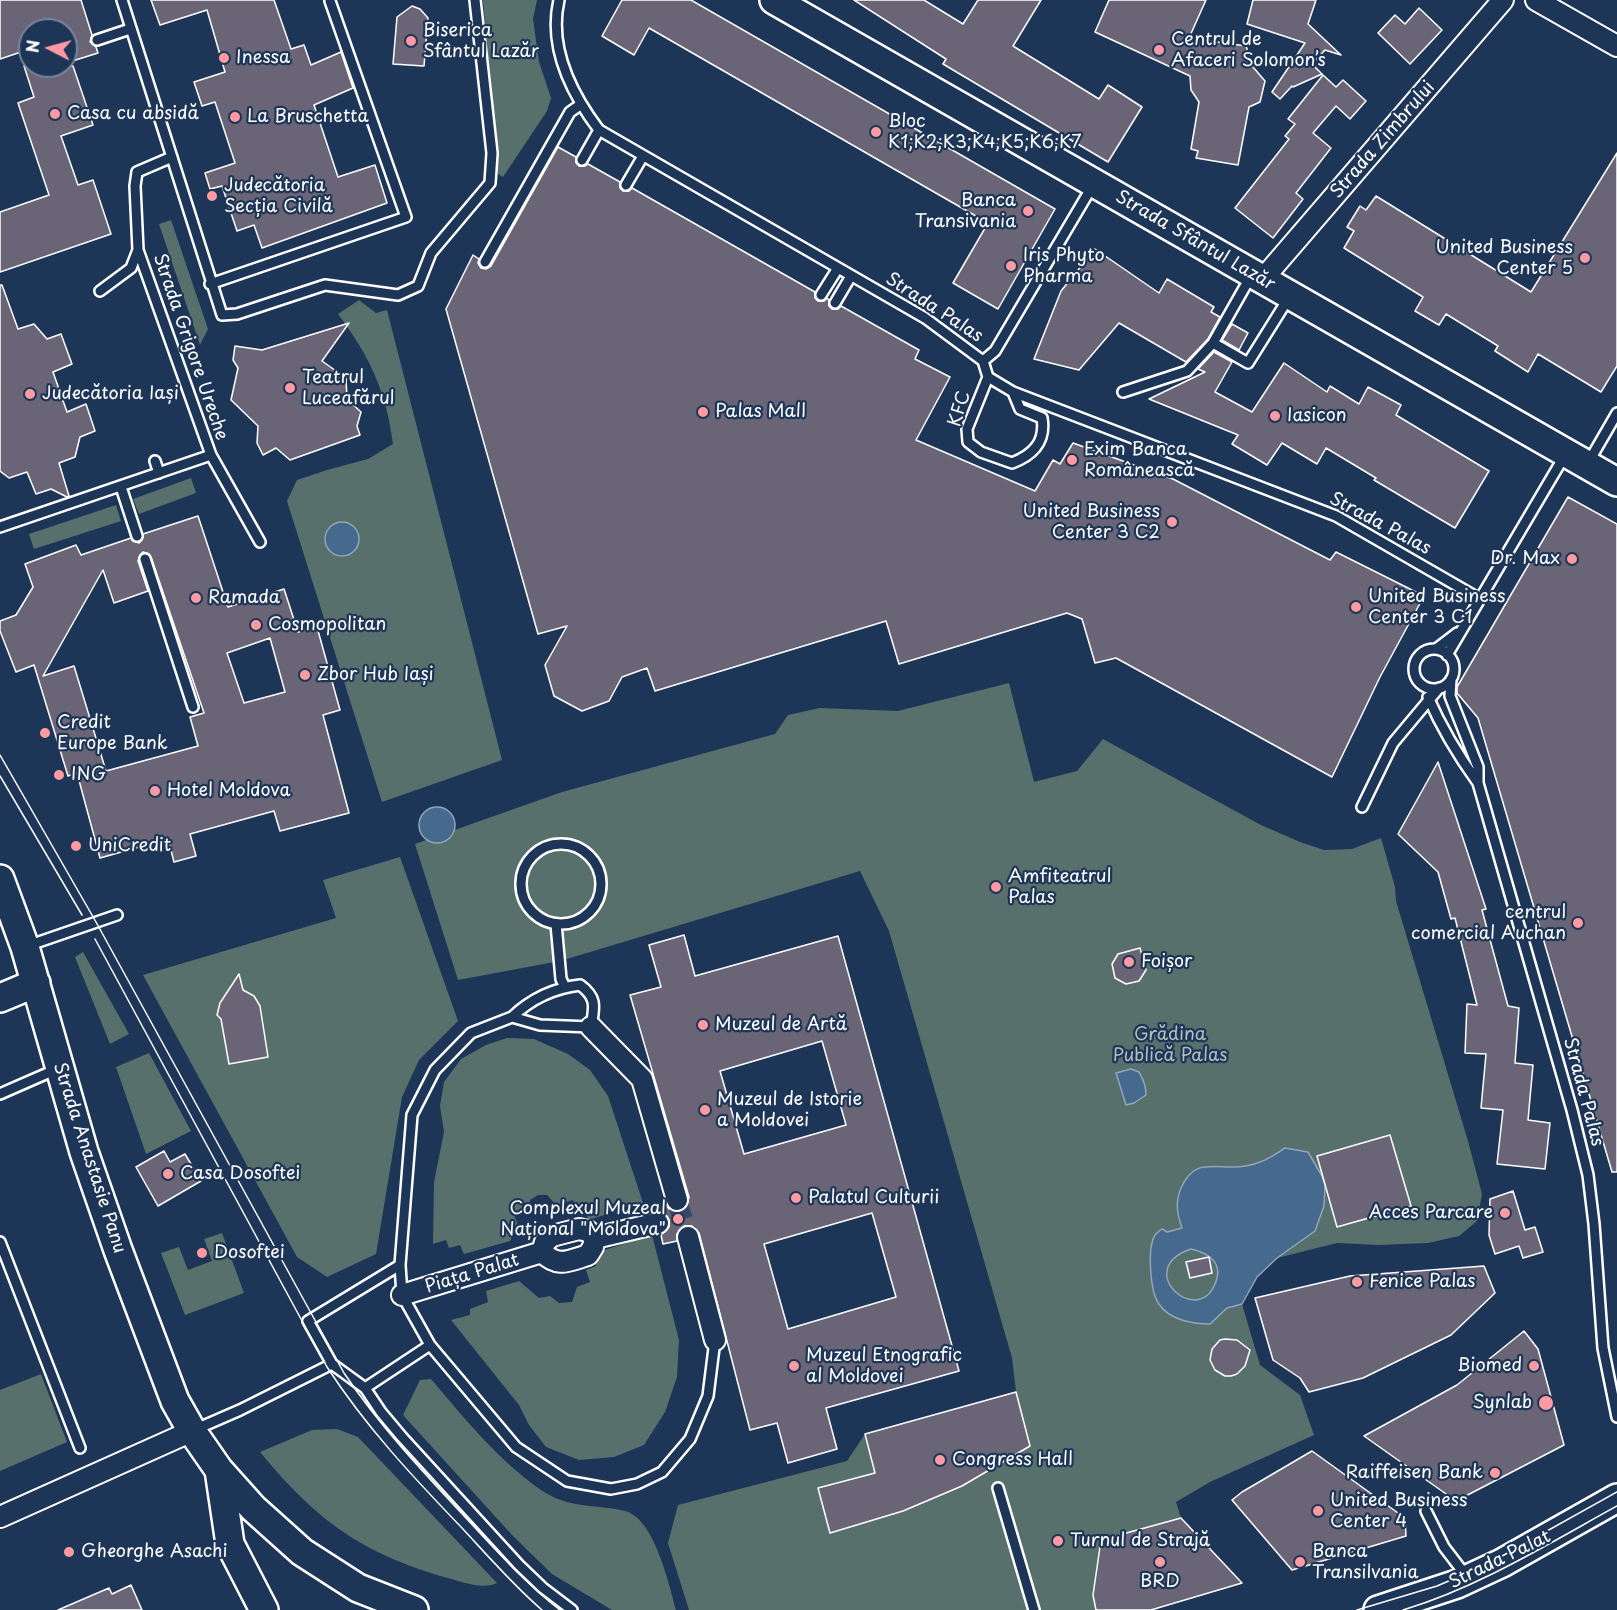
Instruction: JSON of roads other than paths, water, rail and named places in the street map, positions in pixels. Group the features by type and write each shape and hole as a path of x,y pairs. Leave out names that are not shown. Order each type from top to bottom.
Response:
{"main road":[{"name":"Strada Sfântul Lazăr","path":"774,0 1617,482"},
{"name":"Strada Anastasie Panu","path":"0,879 25,947 84,1152 145,1325 175,1401 192,1431"},
{"path":"0,998 36,983"},
{"path":"192,1431 219,1470 253,1508 302,1552 358,1588 414,1610"},
{"path":"219,1470 230,1544 264,1610"},
{"name":"Strada Palat","path":"1378,1610 1409,1605 1468,1579 1502,1563 1617,1498"}],"street":[{"name":"Strada Zimbrului","path":"1257,277 1503,0"},
{"path":"1536,0 1617,46"},
{"path":"591,1027 642,1079 677,1200"},
{"name":"Piața Palat","path":"595,1238 658,1223"},
{"name":"Piața Palat","path":"542,1252 545,1242 552,1236 579,1229 588,1231 595,1238"},
{"name":"Piața Palat","path":"542,1252 550,1260 560,1263 588,1255 595,1238"},
{"path":"688,1238 715,1340"},
{"name":"Piața Palat","path":"402,1295 542,1252"},
{"path":"0,1517 192,1431"}],"lane":[{"path":"122,0 201,246 210,284 222,315 237,314 325,285 398,296 418,286 431,253 489,183 492,153 475,0"},
{"name":"Strada Palas","path":"559,0 555,36 561,62 580,105 599,130 925,318 983,361 988,377 1012,392 1336,516 1480,599"},
{"path":"210,284 406,217 330,1"},
{"path":"97,40 130,29"},
{"path":"485,262 570,112 580,105"},
{"path":"582,160 599,130"},
{"path":"626,185 643,156"},
{"name":"Strada Grigore Ureche","path":"172,157 137,172 135,186 138,250 210,455 260,542"},
{"path":"983,361 995,351 1095,183"},
{"name":"Strada Grigore Ureche","path":"100,291 131,268 138,250"},
{"path":"821,295 838,268"},
{"path":"835,303 851,276"},
{"path":"1124,392 1186,371 1214,343 1257,277"},
{"path":"1214,343 1248,363 1290,296"},
{"name":"KFC","path":"988,377 967,429 968,442 981,452 1012,464 1027,458 1039,443 1044,429 1042,418 1020,409 1012,392"},
{"name":"Strada Palas","path":"1617,413 1576,459 1480,599 1447,655 1453,666 1450,696 1478,767 1478,783 1569,1099 1588,1175 1603,1348 1617,1417"},
{"path":"0,527 210,455"},
{"path":"155,461 159,473"},
{"path":"121,487 137,536"},
{"path":"145,559 193,707"},
{"name":"Strada Palas","path":"1461,630 1436,649 1423,652 1415,663 1415,675 1423,686 1455,752 1478,783"},
{"path":"1436,649 1447,655"},
{"path":"1362,807 1393,743 1429,699 1451,679"},
{"path":"1423,686 1439,688"},
{"path":"556,844 580,849 589,856 600,876 600,888 597,900 583,917 572,922 556,924 539,918 531,910 523,895 522,876 526,865 534,855 556,844"},
{"path":"25,947 117,915"},
{"path":"556,924 561,980 565,987"},
{"path":"512,1017 540,1025 591,1027 594,1004 589,992 580,985 565,987 527,1003 512,1017 471,1033 435,1070 412,1115 400,1265 402,1295 430,1345 516,1447 567,1481 611,1489 637,1484 662,1472 690,1439 708,1396 715,1340"},
{"path":"0,1094 59,1068"},
{"path":"0,1242 80,1448"},
{"path":"400,1265 308,1320 332,1364 365,1388 402,1437 519,1565 543,1588 572,1610"},
{"path":"365,1388 430,1345"},
{"path":"192,1431 250,1406 332,1364"},
{"path":"998,1488 1034,1610"},
{"path":"1425,1511 1444,1546 1468,1579"}],"water":[{"path":"342,522 354,527 359,539 354,551 342,556 330,551 325,539 330,527"},
{"path":"437,807 450,812 455,825 450,838 437,843 424,838 419,825 424,812"},
{"path":"1131,1069 1141,1075 1146,1095 1126,1105 1116,1073"},
{"path":"1285,1148 1308,1152 1322,1176 1325,1185 1324,1206 1315,1231 1277,1258 1257,1277 1242,1304 1227,1308 1210,1324 1189,1322 1169,1314 1159,1304 1153,1290 1151,1250 1155,1235 1161,1229 1167,1232 1182,1228 1177,1203 1186,1179 1196,1169 1202,1167 1250,1165 1267,1159","holes":["1191,1249 1209,1256 1218,1270 1215,1284 1206,1296 1195,1300 1184,1298 1174,1290 1168,1280 1167,1269 1174,1258"]}],"tunnel":[{"path":"677,1200 688,1237"}],"tram line":[{"path":"0,755 96,922 344,1373 386,1429 433,1482 511,1565 560,1610"},
{"path":"0,776 82,915"},
{"path":"95,939 327,1367 374,1431 408,1470 521,1591 542,1610"},
{"path":"1357,1610 1437,1586 1465,1574 1495,1560 1617,1492"},
{"path":"1403,1610 1486,1577 1617,1506"}],"place":[{"name":"Biserica Sfântul Lazăr","path":"411,41"},
{"name":"Centrul de Afaceri Solomon’s","path":"1159,50"},
{"name":"Inessa","path":"224,58"},
{"name":"Casa cu absidă","path":"55,114"},
{"name":"La Bruschetta","path":"235,117"},
{"name":"Bloc K1;K2;K3;K4;K5;K6;K7","path":"876,132"},
{"name":"Judecătoria Secția Civilă","path":"212,196"},
{"name":"Banca Transivania","path":"1028,211"},
{"name":"United Business Center 5","path":"1585,258"},
{"name":"Iris Phyto Pharma","path":"1011,266"},
{"name":"Teatrul Luceafărul","path":"290,388"},
{"name":"Judecătoria Iași","path":"30,394"},
{"name":"Palas Mall","path":"703,412"},
{"name":"Iasicon","path":"1275,416"},
{"name":"Exim Banca Românească","path":"1072,460"},
{"name":"United Business Center 3 C2","path":"1172,522"},
{"name":"Dr. Max","path":"1572,559"},
{"name":"Ramada","path":"196,598"},
{"name":"United Business Center 3 C1","path":"1356,607"},
{"name":"Cosmopolitan","path":"256,625"},
{"name":"Zbor Hub Iași","path":"305,675"},
{"name":"Credit Europe Bank","path":"45,733"},
{"name":"ING","path":"59,775"},
{"name":"Hotel Moldova","path":"155,791"},
{"name":"UniCredit","path":"76,846"},
{"name":"Amfiteatrul Palas","path":"996,887"},
{"name":"centrul comercial Auchan","path":"1578,923"},
{"name":"Foișor","path":"1129,962"},
{"name":"Muzeul de Artă","path":"703,1025"},
{"name":"Muzeul de Istorie a Moldovei","path":"705,1110"},
{"name":"Casa Dosoftei","path":"168,1174"},
{"name":"Palatul Culturii","path":"796,1198"},
{"name":"Acces Parcare","path":"1505,1213"},
{"name":"Complexul Muzeal Național \"Moldova\"","path":"678,1219"},
{"name":"Dosoftei","path":"202,1253"},
{"name":"Fenice Palas","path":"1357,1282"},
{"name":"Muzeul Etnografic al Moldovei","path":"794,1366"},
{"name":"Biomed","path":"1534,1366"},
{"name":"Synlab","path":"1546,1403"},
{"name":"Congress Hall","path":"940,1460"},
{"name":"Raiffeisen Bank","path":"1495,1473"},
{"name":"United Business Center 4","path":"1318,1511"},
{"name":"Turnul de Strajă","path":"1058,1541"},
{"name":"Gheorghe Asachi","path":"69,1552"},
{"name":"BRD","path":"1160,1562"},
{"name":"Banca Transilvania","path":"1300,1562"}],"park label":[{"name":"Grădina Publică Palas","path":"1170,1045"}]}
